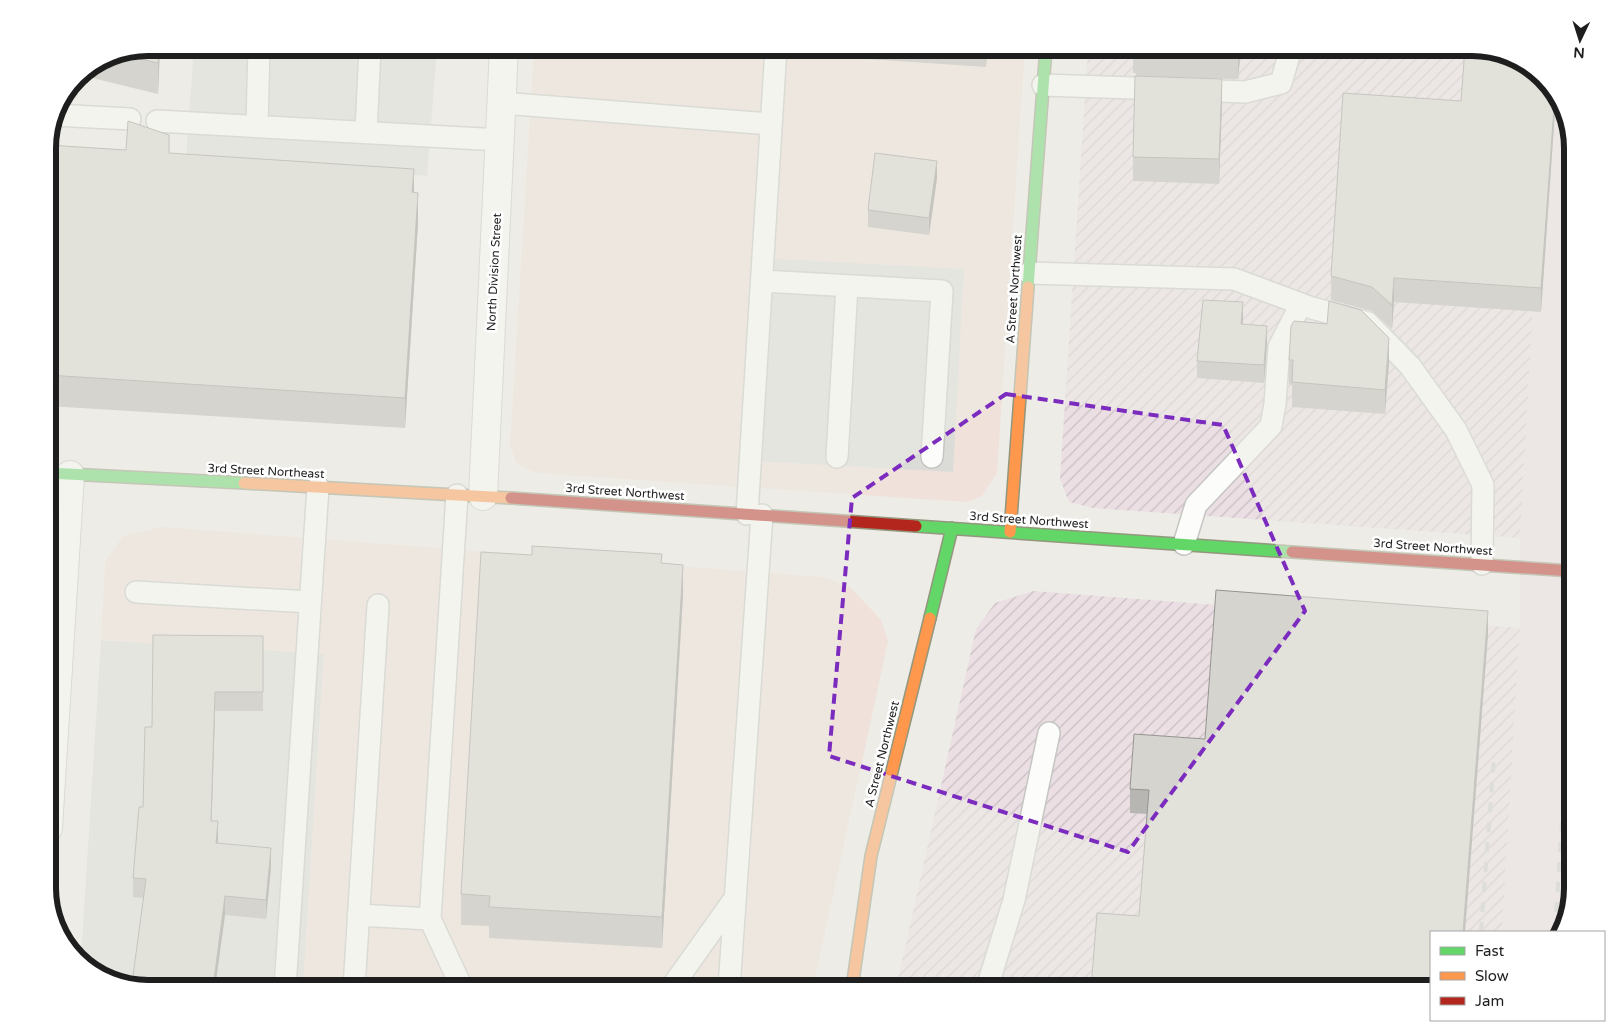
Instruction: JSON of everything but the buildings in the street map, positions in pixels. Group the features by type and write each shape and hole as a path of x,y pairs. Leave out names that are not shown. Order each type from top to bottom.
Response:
{"street":[{"name":"North Division Street","path":"470,495 500,140 504,56"},
{"name":"A Street Northwest","path":"1010,532 1045,56"},
{"name":"3rd Street Northeast","path":"59,474 470,495"},
{"path":"56,571 59,474"},
{"name":"3rd Street Northwest","path":"470,495 1564,570"},
{"name":"A Street Northwest","path":"853,980 871,856 952,528"}],"lane":[{"path":"257,126 260,56"},
{"path":"366,132 370,56"},
{"path":"730,980 754,515 762,281 775,56"},
{"path":"1043,84 1245,92 1281,83 1289,56"},
{"path":"502,103 771,124"},
{"path":"62,115 130,119"},
{"path":"158,121 500,140"},
{"path":"1029,273 1234,279 1302,304 1368,323 1410,366 1456,430 1483,485 1482,564"},
{"path":"762,281 942,291 932,457"},
{"path":"836,457 847,286"},
{"path":"1184,544 1196,505 1271,426 1275,404 1279,347 1302,304"},
{"path":"286,980 318,487"},
{"path":"458,980 430,919 470,495"},
{"path":"136,592 310,602"},
{"path":"354,980 378,605"},
{"path":"989,980 1014,900 1049,733"},
{"path":"677,980 735,898"},
{"path":"358,915 430,919"}],"highlighted area":[{"path":"1006,394 1223,425 1305,611 1128,852 829,756 852,498"}],"shaded area":[{"path":"193,56 436,56 427,176 186,158"},
{"path":"534,56 1024,56 997,473 982,496 967,502 533,472 516,463 510,445"},
{"path":"1087,56 1473,56 1533,311 1520,538 1093,508 1069,502 1060,479"},
{"path":"1553,106 1561,125 1564,149 1564,887 1561,911 1552,931 1502,931 1520,628 1520,538 1533,311"},
{"path":"762,258 964,269 953,472 751,461"},
{"path":"162,527 824,577 851,588 881,620 888,641 815,980 304,980 324,654 101,640 105,562 123,536"},
{"path":"1033,591 1520,628 1502,931 1430,931 1430,980 898,980 976,629 995,603"},
{"path":"101,640 324,654 304,980 137,979 125,977 108,970 97,964 82,951"}],"railway":[{"path":"1481,931 1494,757"},
{"path":"1555,926 1564,790"}],"traffic: fast":[{"path":"1028,287 1045,56"},
{"path":"56,473 244,483"},
{"path":"916,526 1292,552"},
{"path":"930,618 952,528"}],"traffic: slow":[{"path":"1010,532 1028,287"},
{"path":"244,483 511,498"},
{"path":"853,980 871,856 930,618"}],"traffic: jam":[{"path":"511,498 916,526"},
{"path":"1292,552 1564,570"}]}
